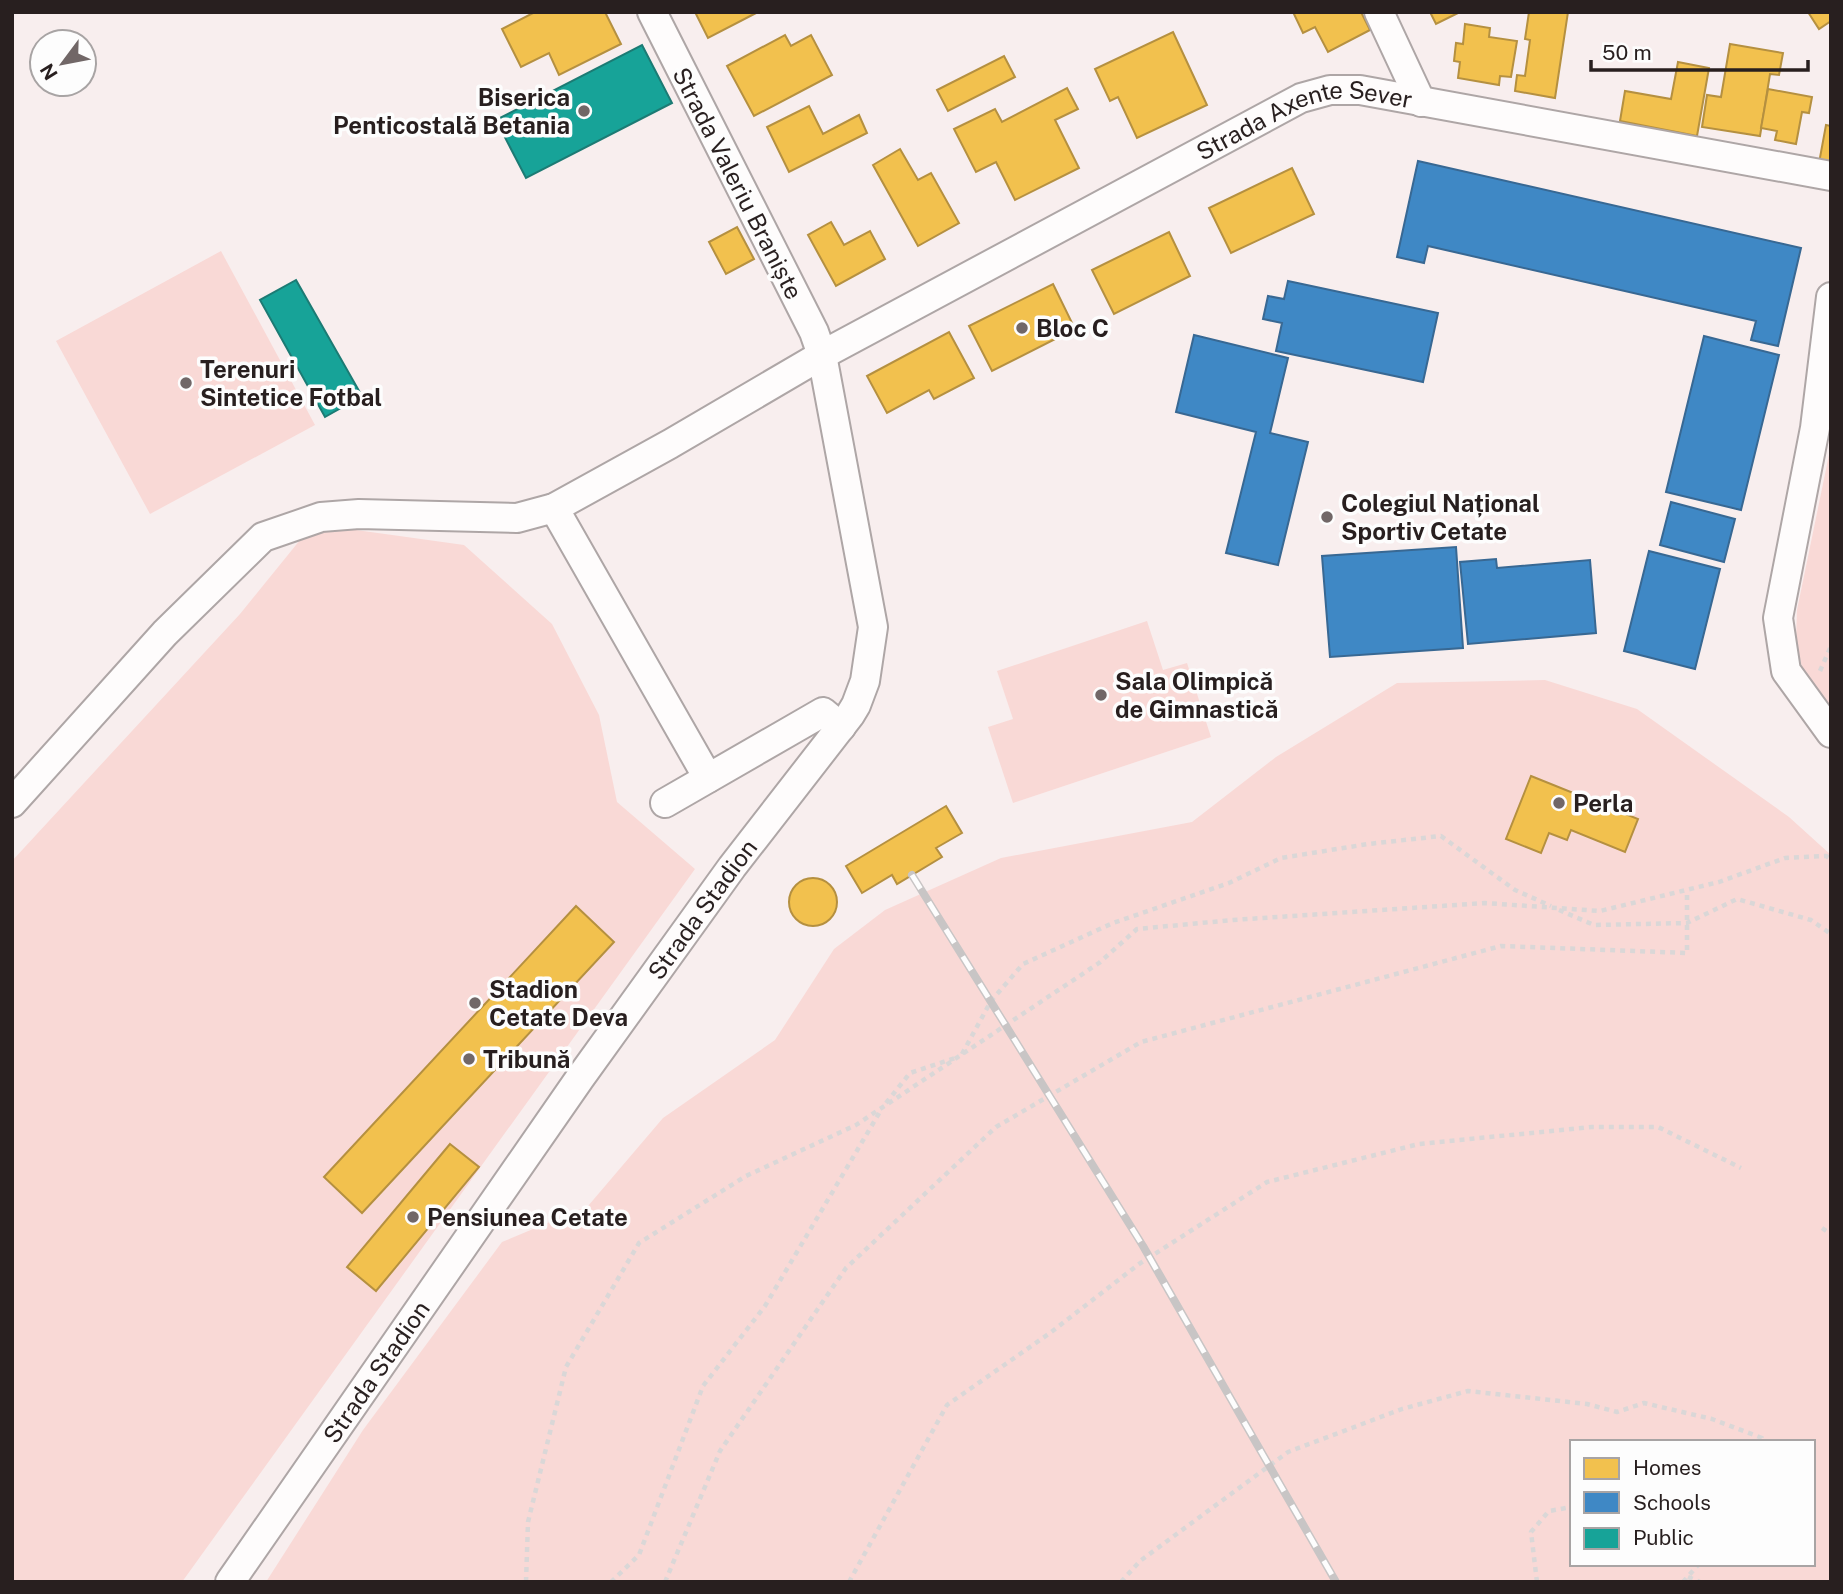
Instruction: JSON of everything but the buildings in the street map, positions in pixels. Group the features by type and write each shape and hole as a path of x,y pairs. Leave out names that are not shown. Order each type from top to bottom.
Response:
{"street":[{"name":"Strada Valeriu Braniște","path":"652,12 808,320 822,355"},
{"path":"1379,12 1421,102"},
{"name":"Strada Axente Sever","path":"12,803 165,633 263,537 321,517 359,514 515,527 670,444 822,355 1301,98 1330,90 1360,90 1831,176"},
{"path":"1831,297 1815,428 1778,618 1786,671 1831,733"},
{"name":"Strada Stadion","path":"230,1582 580,1078 732,867 856,705 865,681 873,626 822,355"},
{"path":"554,508 708,778"},
{"path":"665,803 823,712 841,727"}],"path":[{"path":"611,1582 639,1555 703,1386 765,1306 883,1107 910,1073 962,1056 991,1001 1023,964 1113,923 1229,883 1281,858 1367,844 1441,836 1515,890 1594,925 1687,923 1737,898 1811,920 1831,934"},
{"path":"526,1582 528,1522 566,1367 639,1243 746,1176 856,1125 1099,963 1137,929 1485,903 1600,911 1719,882 1785,858 1826,856 1831,859"},
{"path":"665,1582 720,1451 846,1268 996,1127 1141,1042 1501,946 1687,953 1687,890"},
{"path":"849,1582 947,1405 1050,1333 1139,1264 1267,1182 1419,1144 1592,1127 1658,1127 1741,1168"},
{"path":"1822,1228 1831,1234"},
{"path":"1121,1582 1140,1561 1288,1452 1402,1409 1468,1391 1587,1404 1617,1412 1644,1403 1713,1419 1762,1440"},
{"path":"1537,1582 1531,1532 1549,1511 1570,1507"},
{"path":"1683,1582 1697,1566"},
{"path":"1688,1577 1700,1582"}],"shaded area":[{"name":"Terenuri Sintetice Fotbal","path":"221,251 315,425 150,514 56,341"},
{"path":"1831,445 1831,719 1805,681 1796,641 1797,610"},
{"path":"313,524 464,545 552,624 599,715 617,802 695,869 182,1582 12,1582 12,861 240,614"},
{"name":"Sala Olimpică de Gimnastică","path":"1147,621 1163,670 1187,663 1211,737 1013,803 988,727 1013,719 997,671"},
{"path":"1545,680 1637,709 1789,817 1831,855 1831,1582 266,1582 363,1430 502,1242 588,1206 663,1118 775,1040 834,949 885,910 1001,858 1192,822 1276,757 1397,683"}],"railway":[{"path":"912,875 1143,1246 1336,1582"}],"place":[{"name":"Biserica Penticostală Betania","path":"584,111"},
{"name":"Bloc C","path":"1022,328"},
{"name":"Terenuri Sintetice Fotbal","path":"186,383"},
{"name":"Colegiul Național Sportiv Cetate","path":"1327,517"},
{"name":"Sala Olimpică de Gimnastică","path":"1101,695"},
{"name":"Perla","path":"1559,803"},
{"name":"Stadion Cetate Deva","path":"475,1003"},
{"name":"Tribună","path":"469,1059"},
{"name":"Pensiunea Cetate","path":"413,1217"}]}
